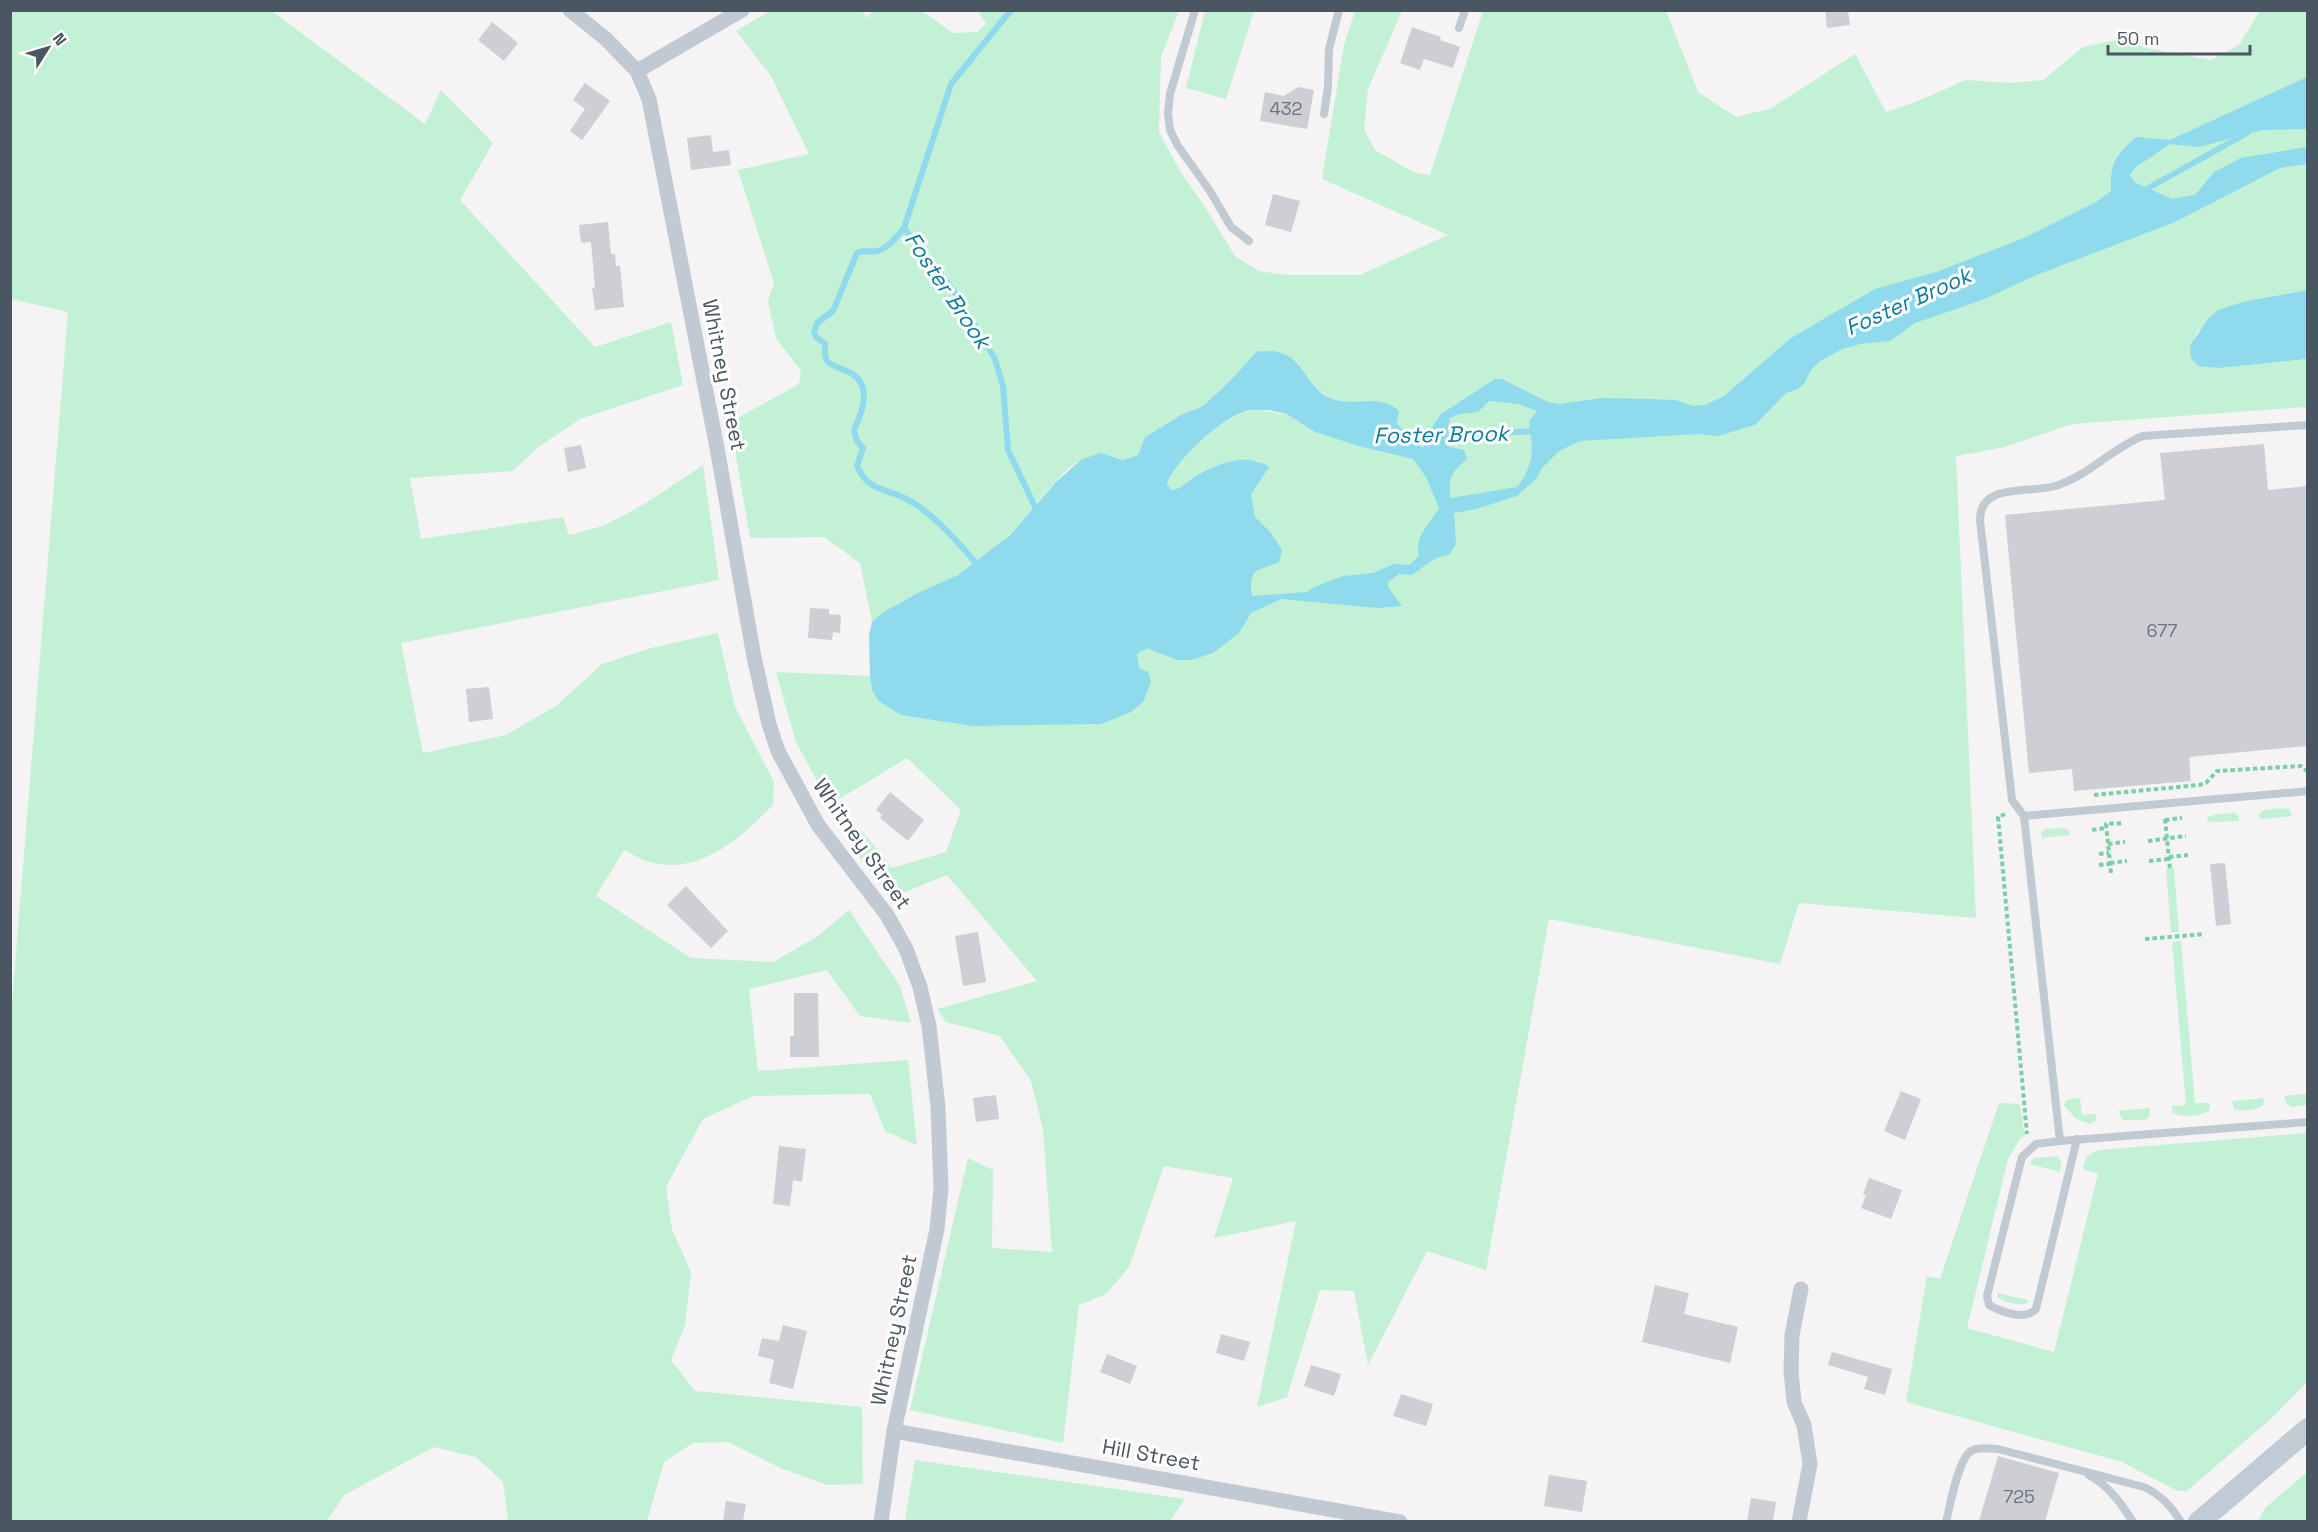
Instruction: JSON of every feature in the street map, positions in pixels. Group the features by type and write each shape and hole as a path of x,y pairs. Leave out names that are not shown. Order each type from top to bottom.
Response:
{"main road":[{"path":"2199,1521 2307,1429"}],"street":[{"name":"Whitney Street","path":"570,10 606,39 637,71 649,99 717,448 754,657 769,724 778,752 818,825 887,915 906,949 920,987 929,1026 938,1117 941,1190 937,1229 894,1431 881,1521"},
{"path":"637,71 741,10"},
{"path":"1799,1521 1810,1464 1804,1425 1794,1402 1791,1371 1792,1335 1801,1289"},
{"name":"Hill Street","path":"894,1431 1400,1521"}],"lane":[{"path":"1195,10 1170,94 1168,113 1170,130 1178,146 1210,191 1231,226 1249,241"},
{"path":"1324,114 1328,87 1329,49 1339,10"},
{"path":"1459,28 1465,10"},
{"path":"2060,1140 2024,816 2012,800 1980,520 1981,506 1984,501 1997,494 2051,488 2062,484 2129,441 2143,436 2307,425"},
{"path":"2024,816 2307,791"},
{"path":"2077,1139 2036,1310 2028,1316 1994,1308 1989,1305 1987,1296 2022,1157 2036,1144 2060,1140 2307,1122"},
{"path":"1946,1521 1962,1461 1968,1452 1978,1448 1998,1449 2116,1478 2156,1492 2181,1521"},
{"path":"2082,1471 2104,1485 2133,1521"}],"path":[{"path":"2085,796 2199,785 2206,783 2217,771 2301,766 2307,771"},
{"path":"2005,814 1998,817 2027,1134"},
{"path":"2170,869 2165,819 2182,818"},
{"path":"2111,873 2106,824 2124,823"},
{"path":"2092,830 2106,828"},
{"path":"2148,841 2186,836"},
{"path":"2108,844 2125,842"},
{"path":"2099,854 2109,853"},
{"path":"2149,861 2188,855"},
{"path":"2099,865 2127,861"},
{"path":"2145,939 2205,934"}],"green space":[{"path":"270,10 425,124 441,90 493,143 460,200 595,347 671,322 683,385 580,419 537,448 513,471 410,478 421,539 563,517 569,535 603,526 643,505 703,465 719,580 401,643 423,753 506,735 556,706 602,664 651,648 718,633 735,707 774,782 773,805 732,842 702,859 685,864 667,865 646,861 624,850 596,896 691,958 773,962 818,936 849,910 900,986 911,1023 860,1016 827,970 749,989 758,1071 908,1060 917,1145 885,1131 870,1094 753,1096 703,1119 666,1187 672,1229 691,1272 685,1325 671,1360 695,1391 862,1407 863,1484 827,1485 781,1468 728,1442 693,1443 664,1462 647,1521 508,1521 503,1482 476,1457 434,1447 344,1495 327,1521 11,1521 11,1014 68,312 11,299 11,11"},
{"path":"770,11 863,11 866,18 873,11 922,11 953,33 977,32 986,24 978,11 1179,11 1161,57 1159,132 1180,171 1235,256 1259,271 1286,275 1360,275 1448,235 1322,179 1344,45 1355,11 1402,11 1368,89 1364,130 1375,150 1413,172 1430,175 1483,11 1666,11 1698,92 1736,117 1772,108 1855,54 1886,112 1966,80 2010,83 2043,80 2083,47 2121,39 2151,49 2211,60 2239,45 2260,11 2307,11 2307,290 2253,301 2217,315 2203,326 2194,340 2191,358 2220,368 2307,359 2307,407 2072,424 2005,447 1956,456 1976,918 1799,903 1780,964 1549,919 1486,1270 1427,1251 1368,1365 1354,1291 1320,1290 1287,1397 1257,1407 1296,1221 1214,1238 1233,1178 1164,1166 1129,1267 1106,1294 1079,1305 1063,1443 910,1410 968,1158 993,1170 992,1248 1052,1252 1043,1129 1031,1081 1000,1036 946,1022 937,1009 1037,981 947,875 890,898 853,848 862,831 892,868 946,852 961,810 907,758 836,801 816,779 796,742 776,672 870,676 872,690 901,715 1028,724 1101,724 1142,620 1252,595 1251,577 1256,569 1266,567 1244,505 1260,461 1237,461 1222,464 1200,473 1172,490 1167,485 1172,475 1201,441 1238,415 1257,410 1280,414 1289,413 1329,397 1313,386 1298,363 1257,351 1203,406 1181,415 1145,437 1138,455 1123,460 1103,455 1093,456 1075,464 1055,482 1010,534 984,557 962,573 902,602 872,622 860,563 824,537 750,538 730,422 799,384 801,371 776,338 768,301 774,283 738,170 809,154 771,76 736,31"},
{"path":"1205,11 1254,11 1226,99 1186,88"},
{"path":"2289,809 2292,816 2260,819 2259,815 2263,810"},
{"path":"2234,813 2239,816 2239,821 2207,822 2208,817 2217,814"},
{"path":"2064,828 2069,831 2070,835 2042,838 2041,832 2046,829"},
{"path":"2174,868 2179,932 2171,932 2166,869"},
{"path":"2181,941 2195,1103 2210,1103 2209,1111 2191,1116 2173,1113 2171,1106 2186,1105 2172,942"},
{"path":"2307,1094 2307,1105 2292,1107 2286,1103 2284,1096"},
{"path":"2080,1098 2082,1115 2096,1114 2096,1120 2090,1124 2075,1118 2064,1105 2066,1100"},
{"path":"2264,1098 2263,1105 2249,1110 2234,1109 2232,1101"},
{"path":"1999,1103 2020,1104 2025,1136 2020,1139 2008,1159 1967,1328 2054,1352 2098,1174 2083,1169 2090,1154 2099,1150 2307,1133 2308,1208 2305,1210 2308,1212 2307,1382 2273,1417 2187,1491 2177,1491 2122,1462 1906,1402 1927,1276 1940,1279"},
{"path":"2150,1108 2149,1117 2144,1120 2123,1120 2118,1111"},
{"path":"2057,1156 2061,1161 2060,1172 2029,1164 2034,1158"},
{"path":"1998,1293 2028,1301 2026,1304 2010,1303 1999,1298"},
{"path":"915,1460 1185,1499 1170,1521 905,1521"},
{"path":"2307,1472 2307,1521 2258,1521 2265,1508"}],"water":[{"path":"2307,77 2307,129 2263,130 2199,147 2170,144 2136,167 2130,175 2134,182 2172,199 2195,195 2214,172 2241,158 2307,147 2307,164 2280,168 2175,222 2034,276 1985,299 1915,323 1890,341 1860,344 1840,350 1820,361 1811,370 1804,384 1786,393 1755,425 1718,436 1698,434 1580,441 1559,451 1542,468 1536,479 1517,496 1476,509 1454,513 1456,544 1449,555 1433,560 1411,575 1399,574 1388,582 1388,587 1402,606 1378,608 1281,599 1251,613 1239,633 1213,653 1191,660 1177,660 1147,648 1137,654 1139,668 1148,672 1151,682 1143,702 1131,712 1101,724 973,726 901,715 879,701 872,690 869,635 872,622 885,611 958,575 1010,535 1056,482 1082,459 1101,453 1123,460 1138,455 1145,437 1181,415 1203,406 1257,351 1289,356 1315,387 1328,397 1346,402 1374,401 1391,405 1399,411 1397,424 1423,448 1441,414 1495,379 1502,379 1548,402 1559,404 1603,398 1675,400 1693,406 1705,405 1724,396 1791,338 1875,289 1936,272 2024,238 2096,202 2111,191 2115,161 2136,137 2170,140","holes":["1489,401 1519,404 1537,411 1529,421 1532,448 1530,464 1517,487 1451,498 1452,476 1467,459 1464,450 1447,446 1450,418 1460,414 1478,412","1250,410 1269,410 1287,414 1315,432 1359,446 1413,459 1426,477 1439,508 1420,537 1419,556 1409,565 1394,564 1373,573 1343,576 1307,592 1252,596 1253,575 1279,562 1282,550 1271,533 1255,517 1251,494 1269,467 1253,460 1235,461 1209,469 1176,489 1172,490 1167,484 1180,463 1215,429 1240,413"]},
{"path":"2307,290 2307,359 2220,368 2198,366 2191,358 2190,346 2207,320 2218,310 2243,302"}],"building":[{"path":"1825,10 1848,10 1850,25 1827,28"},
{"path":"492,22 518,43 504,61 478,40"},
{"path":"1412,27 1441,37 1440,40 1460,47 1453,68 1424,59 1420,70 1400,63"},
{"path":"585,83 610,101 582,140 570,131 585,109 573,100"},
{"path":"1298,87 1314,90 1307,129 1260,121 1265,92 1284,96"},
{"path":"711,135 713,152 729,150 731,165 691,170 687,138"},
{"path":"1273,194 1300,201 1291,232 1265,225"},
{"path":"608,222 611,254 615,254 616,266 620,266 624,307 595,310 591,242 581,243 579,225"},
{"path":"2264,444 2268,490 2307,486 2307,746 2189,757 2191,781 2074,791 2072,769 2029,773 2005,515 2165,500 2160,453"},
{"path":"581,445 586,468 568,472 564,448"},
{"path":"810,608 829,609 829,614 841,615 840,633 833,632 832,640 808,638"},
{"path":"489,687 493,719 469,722 466,689"},
{"path":"890,792 924,820 908,841 880,818 882,815 876,810"},
{"path":"2225,863 2231,924 2216,926 2210,864"},
{"path":"686,886 728,931 711,948 667,905"},
{"path":"978,932 986,982 963,986 955,936"},
{"path":"794,993 818,993 819,1057 790,1057 790,1036 794,1036"},
{"path":"1901,1091 1921,1099 1905,1140 1884,1131"},
{"path":"996,1095 999,1119 976,1122 973,1098"},
{"path":"779,1146 806,1149 802,1182 793,1180 790,1206 773,1204"},
{"path":"1869,1178 1902,1190 1891,1219 1861,1208"},
{"path":"1655,1285 1689,1293 1684,1314 1738,1327 1730,1363 1642,1342"},
{"path":"783,1325 807,1331 793,1389 769,1383 774,1360 758,1356 762,1338 779,1341"},
{"path":"1221,1334 1250,1342 1244,1361 1216,1353"},
{"path":"1832,1352 1892,1369 1885,1395 1864,1389 1868,1377 1828,1365"},
{"path":"1107,1354 1137,1366 1130,1384 1100,1372"},
{"path":"1311,1365 1341,1374 1334,1396 1304,1386"},
{"path":"1401,1394 1433,1404 1426,1426 1393,1416"},
{"path":"1998,1456 2059,1473 2045,1521 1979,1521"},
{"path":"1549,1475 1587,1481 1582,1512 1544,1506"},
{"path":"1751,1498 1776,1502 1773,1521 1747,1521"},
{"path":"726,1501 746,1504 743,1521 723,1521"}],"waterway":[{"name":"Foster Brook","path":"1011,10 951,84 904,228 953,290 995,359 1003,386 1008,450 1038,513"},
{"name":"Foster Brook","path":"2143,191 2247,133"},
{"path":"904,228 885,248 857,253 833,311 817,323 814,332 816,337 825,344 826,360 856,377 864,391 863,407 854,430 857,441 863,448 857,466 862,475 873,486 918,506 936,521 975,562"},
{"name":"Foster Brook","path":"1403,437 1537,431"}]}
